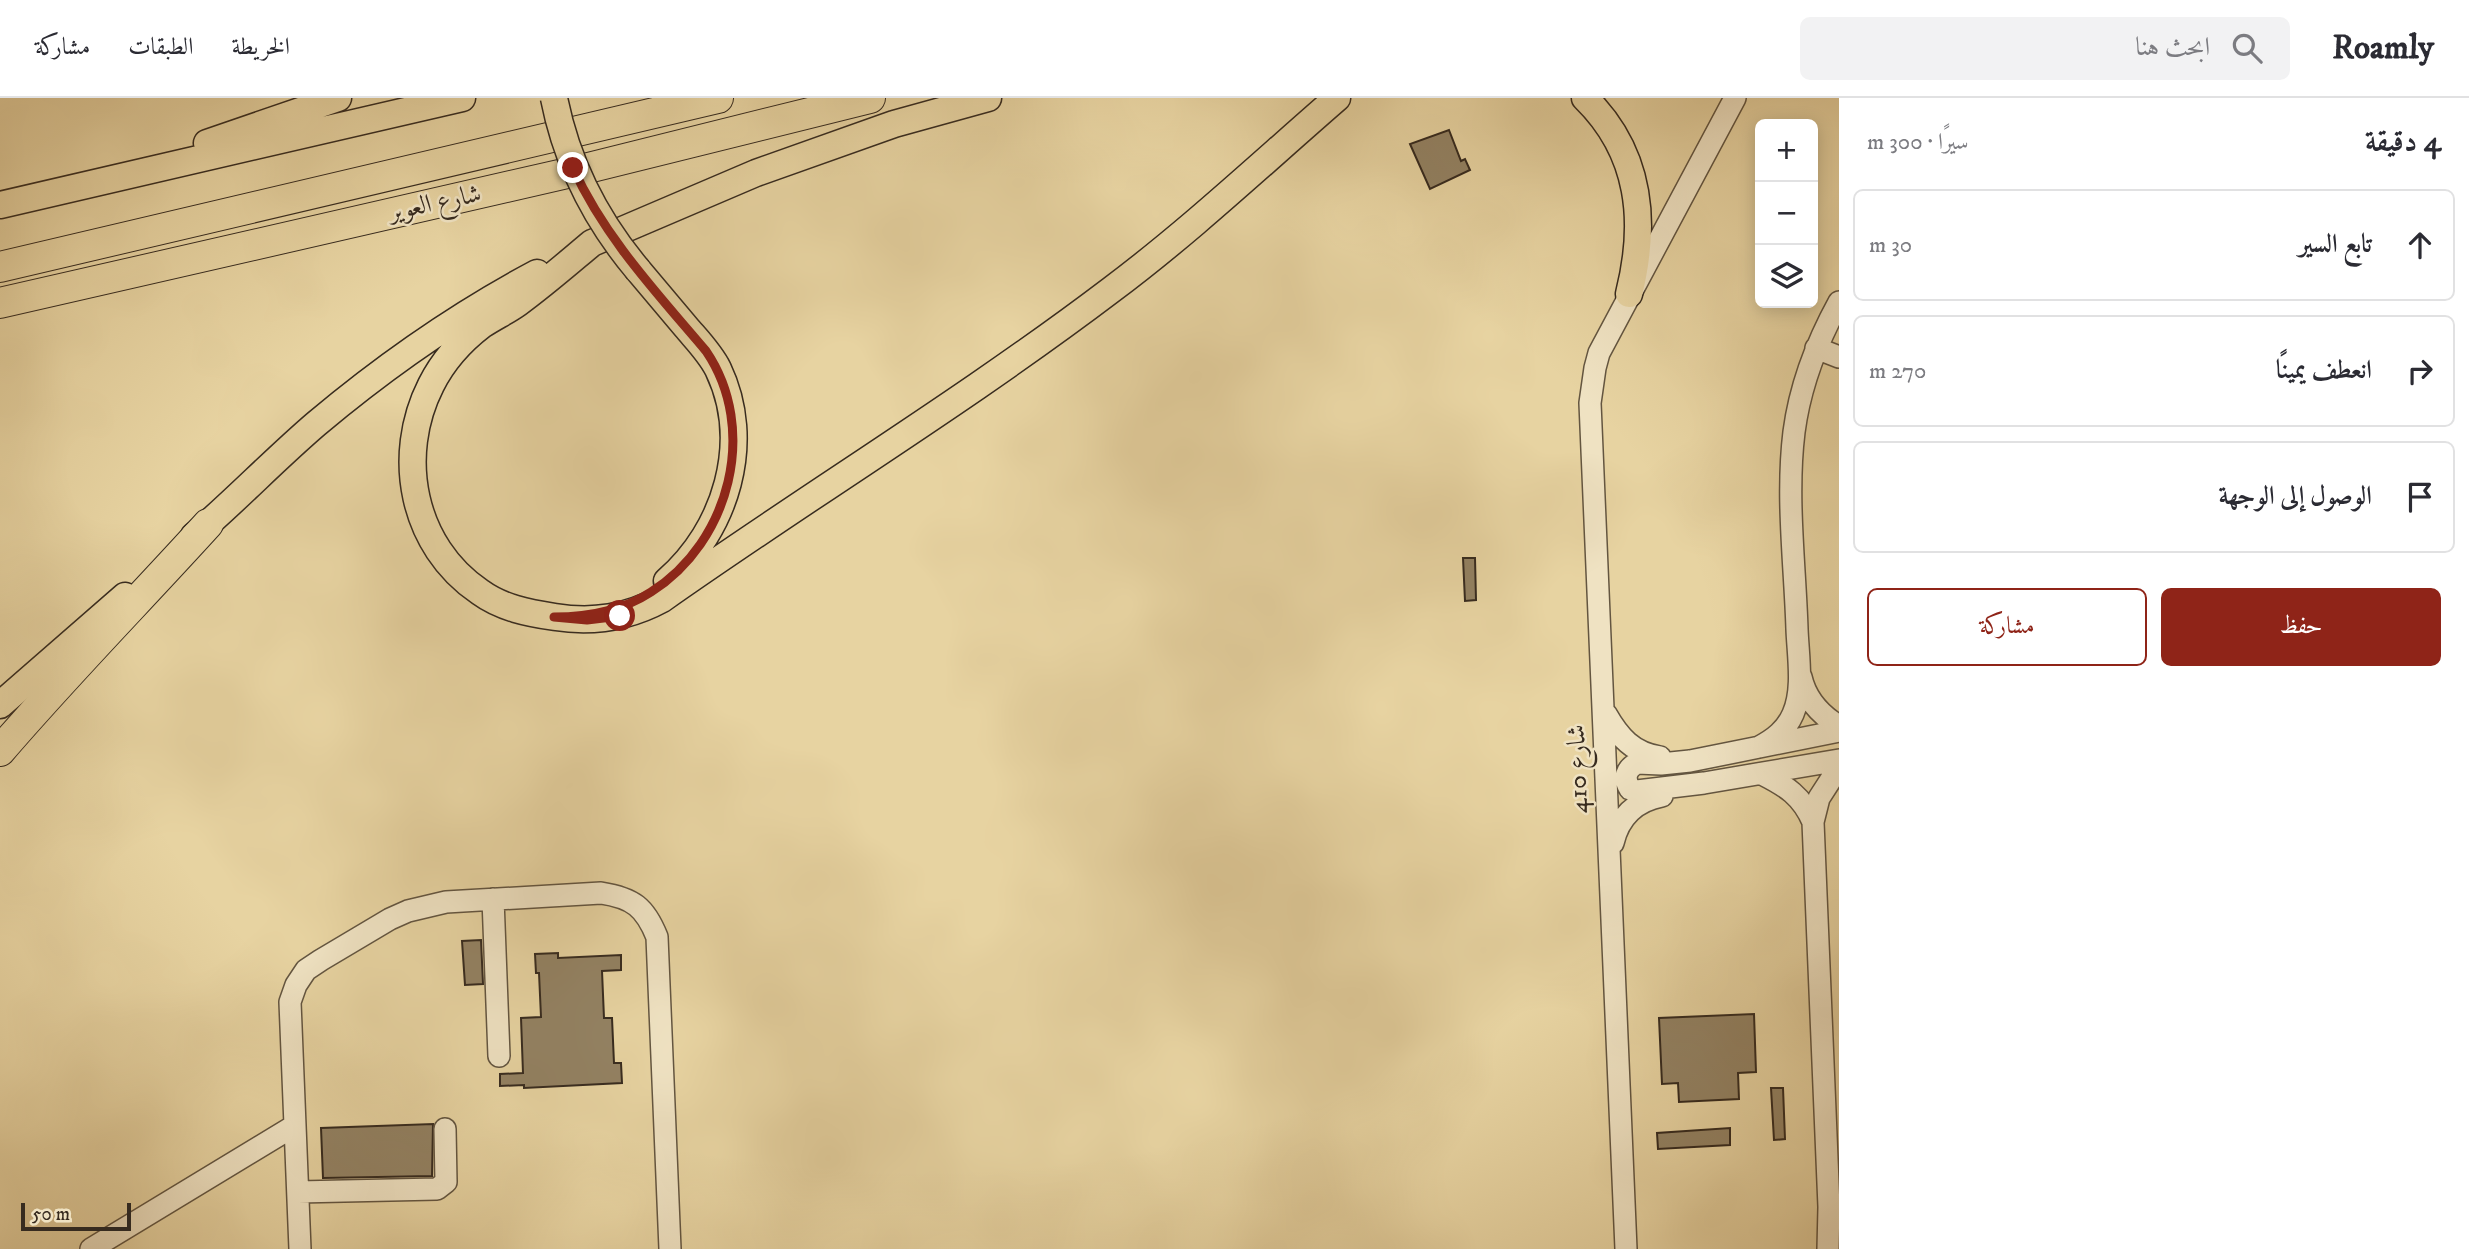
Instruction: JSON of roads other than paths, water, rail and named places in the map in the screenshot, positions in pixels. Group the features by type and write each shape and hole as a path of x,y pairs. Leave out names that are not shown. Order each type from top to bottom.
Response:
{"highway":[{"name":"شارع العوير","path":"0,267 718,98"},
{"name":"شارع العوير","path":"0,303 572,172 870,98"},
{"path":"0,751 54,688 208,524"}],"main road":[{"path":"116,178 246,128 338,98"},
{"path":"0,205 462,98"},
{"path":"554,98 565,145 583,190 608,232 717,367 732,419 733,457 725,496 708,533 683,566 668,580 652,592 614,609 574,617 554,617"},
{"path":"0,705 208,524 306,433 384,370 501,292 592,243 755,173 894,124 988,98"},
{"path":"592,243 517,304 483,324 452,353 436,375 424,399 412,451 416,505 431,538 452,568 479,592 513,609 587,620 636,611 662,599 975,388 1113,289 1173,241 1337,98"},
{"path":"1585,98 1603,118 1623,151 1638,204 1638,252 1629,294"}],"street":[{"name":"شارع 410","path":"1626,1249 1590,403 1600,353 1735,98"},
{"path":"1759,747 1780,734 1797,704 1799,670 1792,460 1799,403 1816,348 1839,302"},
{"path":"1816,348 1839,357"},
{"path":"1799,670 1808,697 1816,709 1839,726"},
{"path":"1604,711 1618,734 1640,751 1657,757 1695,754 1715,756"},
{"path":"1839,732 1671,764 1637,763 1627,771 1625,777 1630,789 1637,791 1704,783 1839,760"},
{"path":"1828,1249 1831,1071 1829,958 1813,822 1819,798 1839,768"},
{"path":"1762,774 1795,793 1813,822"},
{"path":"1610,856 1616,830 1633,808 1649,799 1704,783"},
{"path":"300,1249 290,1002 296,985 306,970 408,911 446,902 601,893 621,896 638,905 650,919 657,937 670,1249"},
{"path":"493,899 499,1056"},
{"path":"96,1248 294,1126"},
{"path":"298,1192 437,1189 446,1182 445,1129"},
{"path":"1829,1207 1839,1249"}]}
